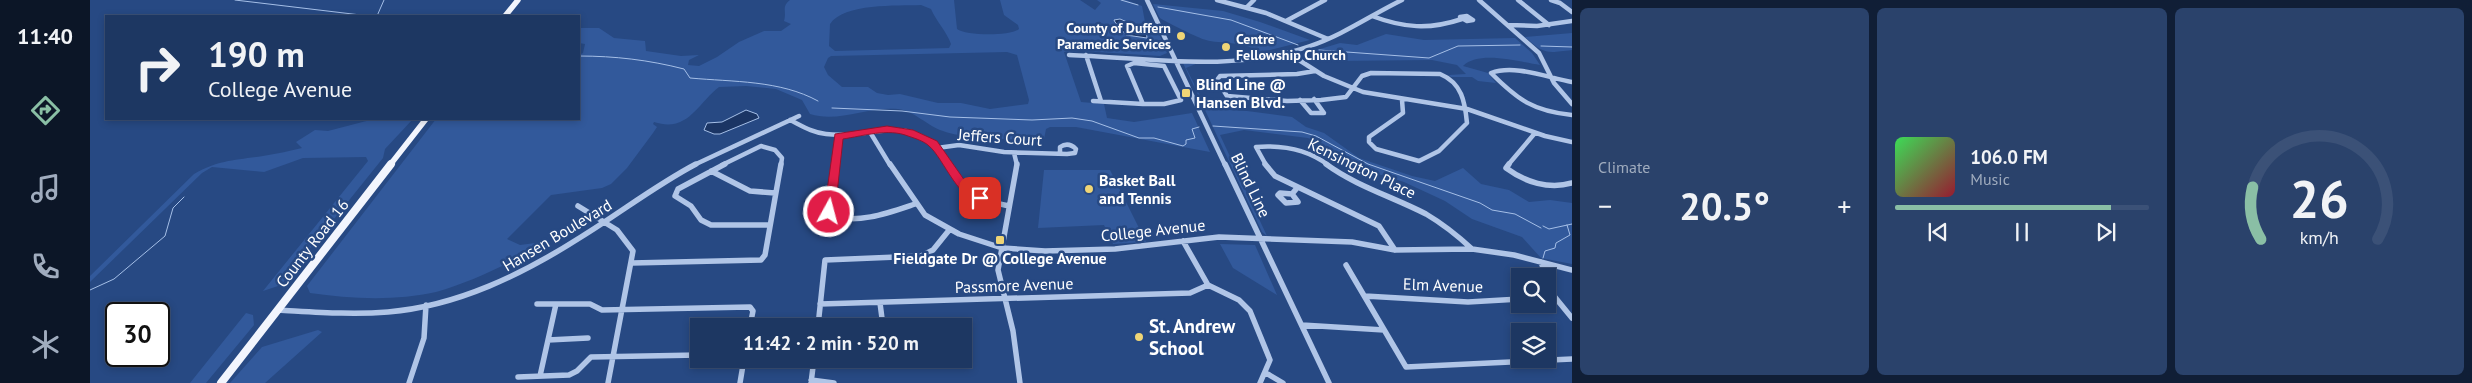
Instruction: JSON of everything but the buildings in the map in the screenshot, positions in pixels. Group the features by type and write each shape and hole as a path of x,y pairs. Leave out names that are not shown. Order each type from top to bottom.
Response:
{"main road":[{"path":"506,15 518,0"},
{"name":"County Road 16","path":"221,383 425,120"}],"street":[{"name":"Blind Line","path":"1147,0 1173,58 1262,238 1330,383"},
{"path":"1217,0 1247,7 1328,39"},
{"path":"1247,7 1254,0"},
{"path":"1286,21 1325,0"},
{"path":"1069,55 1213,60 1249,59 1288,53 1328,39 1402,0"},
{"path":"1479,0 1539,53 1552,79 1572,104"},
{"path":"1518,0 1549,25"},
{"path":"1551,0 1560,3 1572,12"},
{"path":"1372,16 1401,27 1419,28 1435,27 1462,19"},
{"path":"1508,25 1549,25 1572,21"},
{"path":"1288,53 1315,71 1353,89 1402,100 1466,109 1535,134 1572,142"},
{"path":"1086,56 1101,102"},
{"path":"1094,101 1143,104 1181,100 1164,66 1130,64 1127,66 1143,104"},
{"path":"1315,71 1297,74 1217,77 1227,96 1267,101 1340,98 1353,89 1362,76 1366,74 1440,74 1446,76 1462,93 1467,123 1439,152 1419,161 1376,149 1368,140 1371,134 1403,113 1402,100"},
{"path":"1572,82 1498,71 1492,71 1491,73 1520,102 1539,110 1572,115"},
{"path":"1300,100 1311,113 1324,114 1314,99"},
{"name":"Hansen Boulevard","path":"278,310 357,314 382,313 462,297 524,271 605,222 666,181 709,157 800,116"},
{"path":"790,120 803,129 815,134 838,136 887,129 909,132 927,139 938,148 961,184 980,198 1009,206"},
{"name":"College Avenue","path":"870,132 915,204 925,215 950,230 1002,248 1045,251 1115,249 1220,237 1262,238 1352,242 1395,250 1472,250 1541,262 1572,270"},
{"path":"1535,134 1506,168 1544,184 1562,187 1572,183"},
{"path":"838,136 829,212 832,216 839,218 876,217 915,204"},
{"name":"Jeffers Court","path":"938,148 959,145 1014,153 1060,153"},
{"path":"632,264 761,260 765,255 782,158 778,153 763,146 755,147 678,189 675,196 691,206 702,220 711,225 770,225"},
{"name":"Kensington Place","path":"1395,250 1379,226 1297,188 1271,173 1261,159 1256,146 1289,148 1310,154 1341,174 1422,210 1449,228 1472,250"},
{"path":"1014,153 1017,166 998,270 1007,300 1020,383"},
{"path":"710,171 750,191 775,193"},
{"path":"1292,194 1297,188"},
{"path":"578,206 605,222 628,239 633,251 624,310 608,383"},
{"path":"819,318 823,263 827,259 922,256 933,250 950,230"},
{"path":"1183,241 1208,285 1239,300 1250,311 1268,351 1270,360 1266,373 1260,383"},
{"path":"1541,262 1543,268"},
{"path":"1346,265 1406,367 1572,359"},
{"name":"Passmore Avenue","path":"820,304 880,304 1190,293 1208,285"},
{"name":"Elm Avenue","path":"1365,296 1468,302 1511,300"},
{"path":"1556,301 1572,318"},
{"path":"537,304 590,304 602,310 750,308 753,311 752,318"},
{"path":"540,376 556,304"},
{"path":"880,304 882,318"},
{"path":"409,383 424,338 426,305"},
{"path":"1302,325 1384,330"},
{"path":"548,340 588,338"},
{"path":"518,376 569,375 576,372 582,362 588,358 690,355"},
{"path":"740,383 742,368"},
{"path":"813,368 811,382 834,383"},
{"path":"1266,373 1283,383"}],"shaded area":[{"path":"790,0 954,0 957,29 969,33 988,34 1007,33 1019,29 1018,25 1004,15 1000,0 1080,0 1095,10 1101,3 1097,0 1126,0 1142,6 1145,22 1157,29 1167,53 1160,56 1081,51 1064,52 1081,102 1104,104 1107,118 1134,122 1192,113 1210,152 1076,127 1050,127 1046,129 1044,139 962,136 937,129 904,110 887,109 843,116 821,116 810,114 802,100 776,89 746,86 719,87 684,120 675,124 654,122 653,124 657,127 653,133 627,168 611,184 602,188 551,195 507,239 520,245 543,242 544,245 464,283 436,292 389,298 341,297 310,293 307,286 435,120 580,120 580,54 583,53 585,44 580,43 580,28 599,28 614,38 645,41 646,51 681,56 699,55 689,60 688,65 699,66 717,57 739,42 764,31 781,31 791,24 784,21 785,7","holes":["921,5 931,9 951,44 949,48 835,51 829,46 830,24 837,17 847,12 885,6","1007,52 1017,55 1029,100 1028,104 990,109 961,103 938,103 900,94 888,95 877,93 868,87 842,87 828,75 824,67 831,56"]},
{"path":"1153,4 1223,11 1310,40 1258,53 1248,46 1206,40 1175,26 1160,18"},
{"path":"1120,19 1146,30 1147,38 1126,35 1114,20"},
{"path":"1572,33 1572,50 1557,52 1542,50 1525,37"},
{"path":"1386,34 1424,40 1515,38 1532,53 1540,65 1489,58 1470,61 1463,66 1488,73 1496,83 1478,81 1472,77 1451,77 1449,75 1466,74 1457,65 1432,60 1331,61 1310,52 1340,43 1357,45"},
{"path":"1183,63 1198,63 1186,68 1207,109 1247,111 1292,117 1306,127 1324,133 1359,158 1412,176 1435,181 1463,168 1481,184 1509,190 1529,202 1550,200 1572,203 1572,264 1541,258 1522,237 1472,219 1445,201 1404,182 1378,174 1308,138 1244,130 1220,135 1267,236 1262,232"},
{"path":"746,110 757,114 759,118 720,134 704,130 707,123 722,122"},
{"path":"370,120 412,120 385,149 383,158 281,285 263,291 368,161 366,157 303,158 264,172 212,167 202,173 90,282 90,276 194,174 227,161 302,148 296,142 315,130 328,131"},
{"path":"1044,170 1110,170 1146,242 1113,244 1104,225 1038,228"},
{"path":"1220,244 1255,245 1277,295 1233,268"},
{"path":"246,313 253,315 254,325 206,383 190,383"},
{"path":"318,330 322,332 265,383 230,383 262,347"}],"waterway":[{"path":"235,0 361,15"},
{"path":"377,15 384,0"},
{"path":"1121,0 1138,5"},
{"path":"1158,7 1231,20 1298,45"},
{"path":"1319,50 1429,58 1458,46 1520,45"},
{"path":"1541,46 1572,47"},
{"path":"580,56 619,58 658,63 684,69 690,78 756,83 788,89 818,101"},
{"path":"832,108 902,111 950,117 1032,120 1072,118 1092,121 1139,138 1154,138 1183,146 1186,144 1186,140 1195,138 1192,129 1199,127"},
{"path":"1213,126 1302,132 1316,136 1368,164 1480,203 1492,210 1515,214 1541,228"},
{"path":"90,290 114,279 165,236 173,208 184,197"},
{"path":"1567,225 1572,224"},
{"path":"1543,226 1549,229 1567,225"},
{"path":"1543,258 1545,251 1555,248 1556,243 1570,235 1567,225"}],"place":[{"name":"County of Duffern Paramedic Services","path":"1181,36"},
{"name":"Centre Fellowship Church","path":"1226,47"},
{"name":"Blind Line @ Hansen Blvd.","path":"1186,93"},
{"name":"Basket Ball and Tennis","path":"1089,189"},
{"name":"Fieldgate Dr @ College Avenue","path":"1000,240"},
{"name":"St. Andrew School","path":"1139,337"}],"route":[{"path":"829,212 838,136 887,129 909,132 933,143 961,184 980,198"}]}
